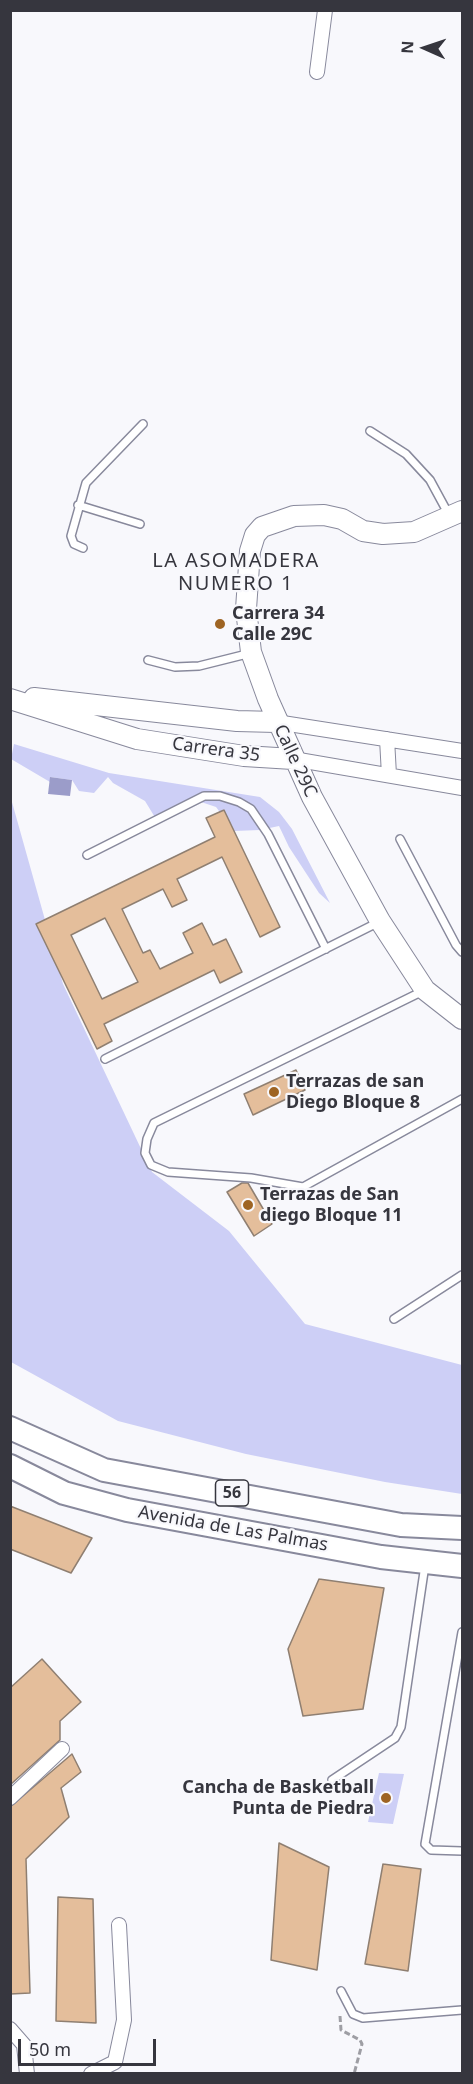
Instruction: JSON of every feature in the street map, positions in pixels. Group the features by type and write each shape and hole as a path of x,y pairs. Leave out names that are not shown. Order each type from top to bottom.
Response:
{"main road":[{"name":"Avenida de Las Palmas","path":"10,1428 104,1470 401,1525 462,1528"},
{"name":"Avenida de Las Palmas","path":"10,1466 46,1485 87,1501 425,1564 462,1566"}],"street":[{"path":"317,72 325,10"},
{"name":"Calle 29C","path":"456,514 414,532 383,534 363,531 342,519 324,516 294,516 262,527 255,535 247,579 246,609 251,652 276,722 293,759 380,921 425,990 462,1018"},
{"name":"Carrera 35","path":"10,697 237,721 276,722 462,751"},
{"name":"Carrera 35","path":"10,697 137,739 244,756 293,759 462,788"},
{"path":"387,739 389,775"},
{"path":"10,1798 62,1749"},
{"path":"91,2073 115,2062 124,2020 119,1925"},
{"path":"10,2029 24,2045 27,2073"}],"lane":[{"path":"83,548 75,544 71,536 86,483 143,424"},
{"path":"370,431 406,454 456,514"},
{"path":"78,505 140,524"},
{"path":"148,660 175,667 199,666 251,652"},
{"path":"87,855 204,796 220,796 239,802 250,809 267,834 326,949"},
{"path":"400,839 456,945 462,952"},
{"path":"105,1059 380,921"},
{"path":"425,990 154,1123 147,1139 145,1153 151,1165 168,1172 251,1178 303,1187 462,1099"},
{"path":"394,1318 462,1275"},
{"path":"332,1780 395,1738 401,1727 425,1564"},
{"path":"462,1632 425,1844 431,1850 462,1851"},
{"path":"341,1991 353,2014 363,2018 462,2010"}],"path":[{"path":"341,1991 341,2030 360,2040 362,2044 354,2073"}],"shaded area":[{"path":"14,744 109,773 260,797 279,812 292,829 330,903 319,893 289,847 279,826 260,830 234,831 216,807 195,800 156,819 145,801 113,783 108,777 94,793 79,791 72,780 50,777 50,782 11,759"},
{"path":"50,777 72,780 70,796 48,794"},
{"path":"10,795 63,984 152,1172 229,1231 305,1324 462,1365 462,1494 385,1482 246,1454 118,1421 11,1362"},
{"name":"Cancha de Basketball Punta de Piedra","path":"379,1773 404,1774 393,1824 368,1822"}],"building":[{"path":"224,810 280,927 260,937 222,857 177,879 187,900 172,907 163,889 122,909 143,953 150,950 160,969 193,953 183,933 202,923 213,945 226,939 242,972 220,983 214,970 104,1024 112,1041 97,1049 36,924 215,837 206,818","holes":["105,918 138,982 102,999 71,935"]},
{"name":"Terrazas de san Diego Bloque 8","path":"296,1070 305,1090 253,1115 244,1094"},
{"name":"Terrazas de San diego Bloque 11","path":"242,1183 248,1183 272,1224 254,1236 227,1192"},
{"path":"10,1506 92,1538 71,1573 10,1549"},
{"path":"319,1579 384,1588 363,1709 303,1716 288,1649"},
{"path":"42,1659 81,1702 60,1721 60,1740 10,1785 10,1688"},
{"path":"72,1754 81,1772 61,1788 69,1817 26,1859 30,1993 10,1994 10,1807"},
{"path":"279,1843 329,1867 317,1970 271,1960"},
{"path":"383,1864 421,1869 408,1971 365,1964"},
{"path":"58,1897 93,1899 96,2023 56,2021"}],"place":[{"name":"Carrera 34 Calle 29C","path":"220,624"},
{"name":"Terrazas de san Diego Bloque 8","path":"274,1092"},
{"name":"Terrazas de San diego Bloque 11","path":"248,1205"},
{"name":"Cancha de Basketball Punta de Piedra","path":"386,1798"}],"district":[{"name":"LA ASOMADERA NUMERO 1","path":"236,572"}]}
